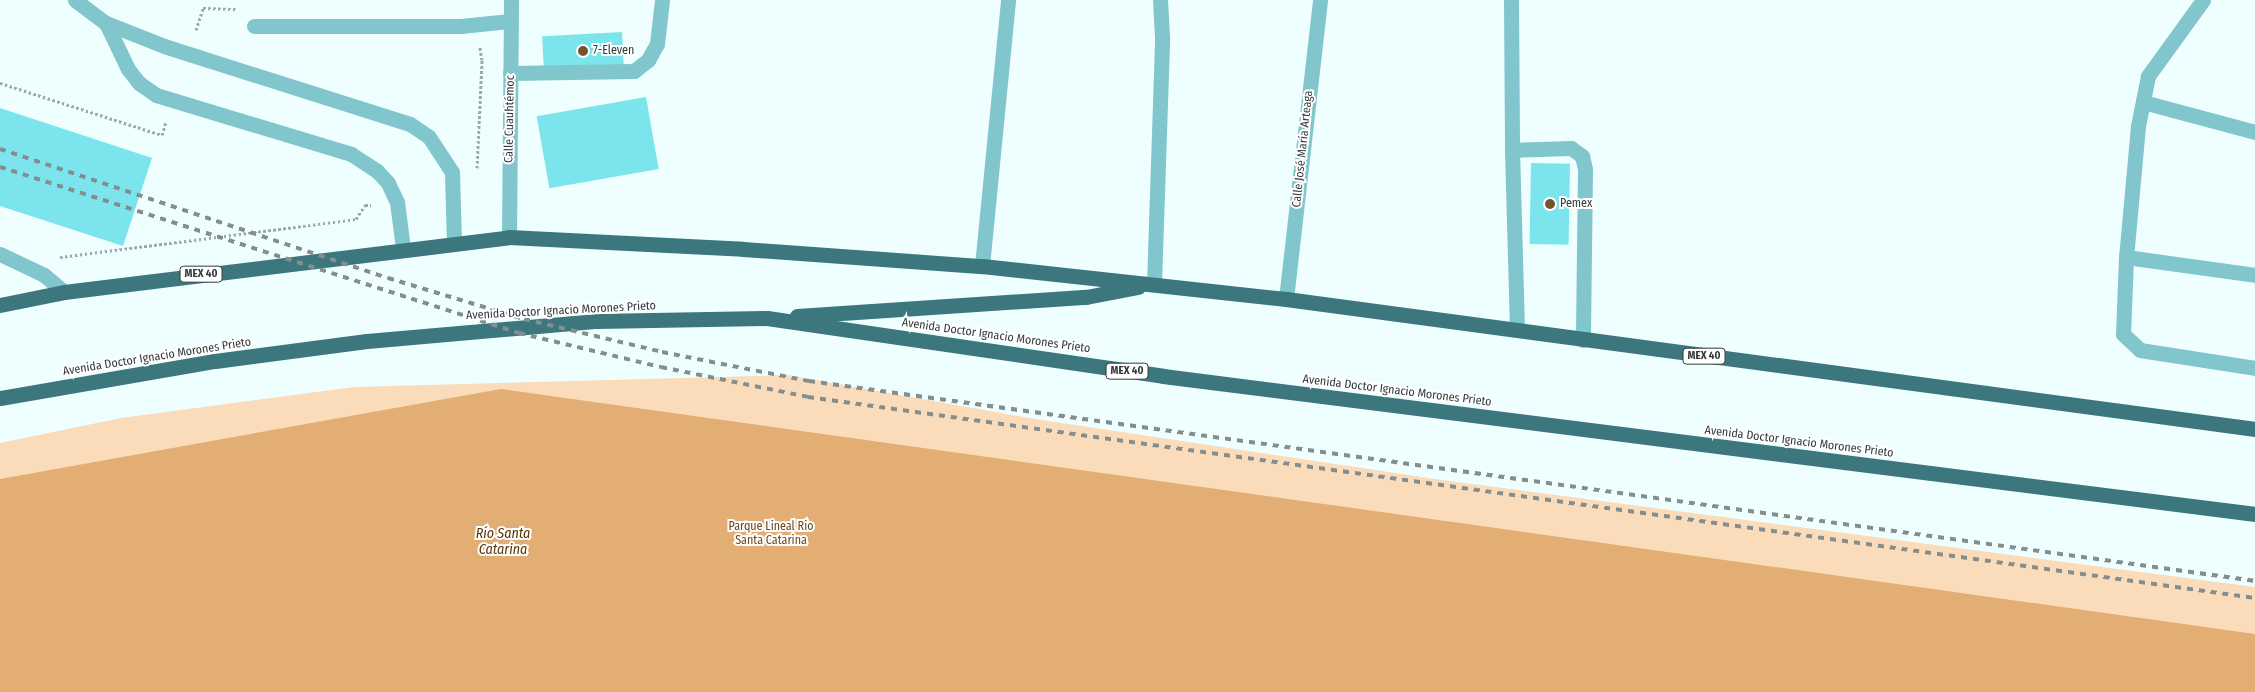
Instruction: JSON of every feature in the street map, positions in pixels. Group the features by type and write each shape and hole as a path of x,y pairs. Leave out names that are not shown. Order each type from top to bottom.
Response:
{"highway":[{"name":"MEX 40","path":"0,305 64,292 402,248 509,237 743,249 982,266 1286,299 2255,429"},
{"path":"767,318 1086,297 1154,284"},
{"name":"Avenida Doctor Ignacio Morones Prieto","path":"0,398 215,361 367,341 596,321 767,318 1162,376 2255,514"}],"street":[{"path":"75,0 106,23 164,46 410,124 429,137 452,172 454,242"},
{"name":"Calle Cuauhtémoc","path":"509,237 511,0"},
{"path":"510,74 634,71 648,60 657,44 662,0"},
{"path":"982,266 1008,0"},
{"path":"1154,284 1162,37 1160,0"},
{"name":"Calle José María Arteaga","path":"1286,299 1320,0"},
{"path":"1511,0 1512,150 1517,330"},
{"path":"2203,0 2148,76 2143,102 2126,258 2123,334 2140,350 2255,368"},
{"path":"254,26 475,24 510,21"},
{"path":"106,23 128,69 139,83 156,95 350,154 377,171 388,183 397,202 402,248"},
{"path":"2143,102 2255,132"},
{"path":"1512,150 1562,147 1577,151 1584,160 1583,340"},
{"path":"0,254 44,275 64,292"},
{"path":"2126,258 2255,275"}],"path":[{"path":"475,24 482,60 477,175"},
{"path":"20,262 356,219 365,205 397,202"}],"green space":[{"name":"Río Santa Catarina","path":"788,375 1035,419 1442,480 2255,587 2255,692 0,692 0,443 121,418 354,387"}],"water":[{"name":"Río Santa Catarina","path":"501,389 2255,634 2255,692 0,692 0,479"}],"building":[{"name":"7-Eleven","path":"622,32 624,65 544,69 542,36"},
{"path":"646,97 659,169 549,188 537,116"},
{"path":"0,108 152,158 123,246 0,206"},
{"name":"Pemex","path":"1531,163 1570,164 1569,245 1530,244"}],"railway":[{"path":"0,149 388,278 524,319 662,352 809,381 2255,581"},
{"path":"0,167 519,333 661,367 808,397 2255,598"}],"place":[{"name":"7-Eleven","path":"583,51"},
{"name":"Pemex","path":"1550,204"}],"park label":[{"name":"Parque Lineal Río Santa Catarina","path":"771,534"}]}
